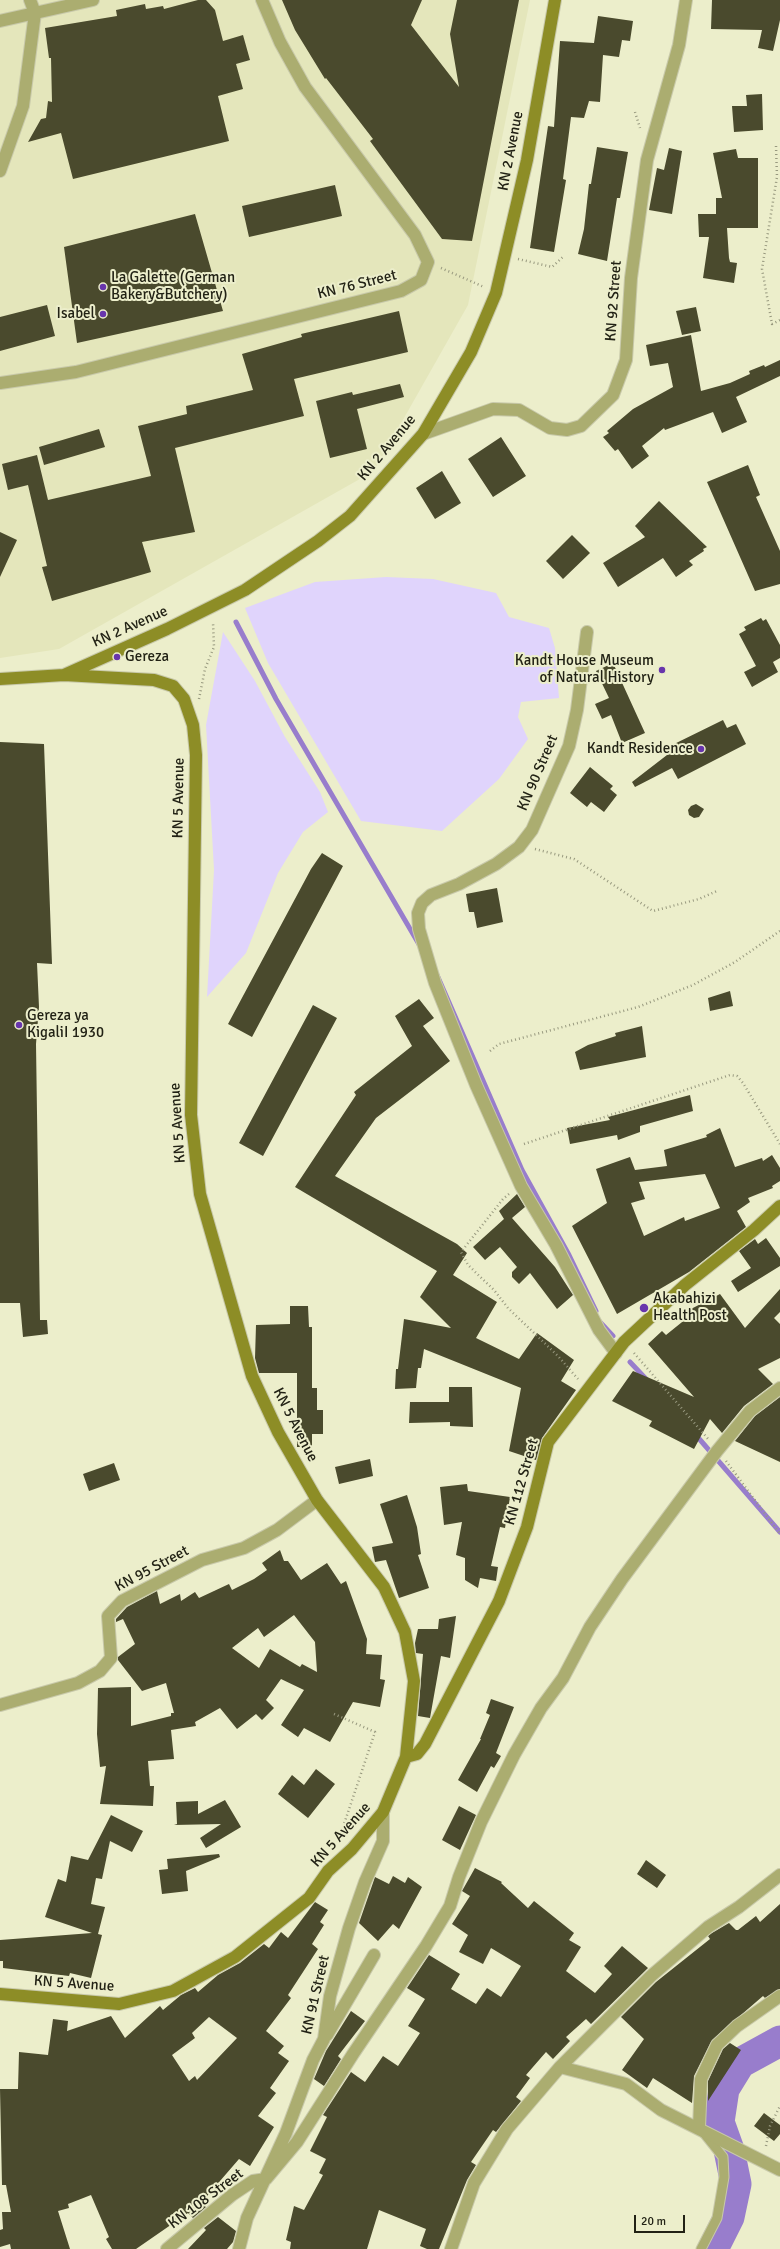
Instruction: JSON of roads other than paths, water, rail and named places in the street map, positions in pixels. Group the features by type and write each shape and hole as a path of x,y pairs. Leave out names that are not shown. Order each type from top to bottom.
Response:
{"main road":[{"name":"KN 2 Avenue","path":"0,679 64,674 167,629 245,590 290,560 350,516 423,434 471,352 496,293 527,160 555,0"},
{"name":"KN 5 Avenue","path":"0,1994 119,2004 173,1990 235,1957 309,1898 328,1871 352,1849 383,1812 406,1757 414,1681 405,1632 384,1587 317,1500 278,1432 252,1376 200,1194 191,1115 196,755 193,725 184,699 173,686 154,680 64,674"},
{"name":"KN 112 Street","path":"406,1757 417,1754 425,1744 499,1601 527,1527 548,1442 624,1342 685,1285 754,1230 780,1206"}],"street":[{"path":"0,171 23,106 36,13 30,0"},
{"path":"0,21 93,0"},
{"name":"KN 76 Street","path":"0,383 76,372 401,291 421,280 428,262 415,235 305,87 280,42 262,0"},
{"name":"KN 92 Street","path":"423,434 493,410 519,410 550,428 567,430 581,426 613,395 626,360 631,278 647,160 679,45 686,0"},
{"name":"KN 90 Street","path":"587,632 577,710 569,746 532,830 519,847 496,864 459,884 430,895 422,903 418,913 419,929 435,983 476,1085 521,1186 556,1245 599,1330 616,1353"},
{"path":"266,2178 297,2142 353,2054 426,1946 450,1906 459,1877 481,1822 514,1755 541,1708 563,1678 590,1627 622,1579 718,1450 750,1411 780,1388"},
{"name":"KN 95 Street","path":"0,1705 78,1683 100,1671 111,1658 108,1616 122,1601 202,1560 244,1548 277,1530 317,1500"},
{"name":"KN 91 Street","path":"239,2249 248,2218 299,2102 313,2060 324,2039 330,1996 344,1946 365,1882 383,1841 383,1812"},
{"path":"451,2249 474,2183 507,2129 560,2067 651,1976 708,1927 739,1907 780,1875"},
{"path":"324,2039 374,1955"},
{"path":"699,2128 701,2080 717,2045 737,2026 780,1996"},
{"path":"560,2067 626,2084 661,2110 780,2170"},
{"name":"KN 108 Street","path":"167,2249 232,2195 253,2181 266,2178"}],"lane":[{"path":"699,2128 723,2157 724,2177 717,2218 701,2249"}],"waterway":[{"path":"236,622 276,699 420,946"},
{"path":"437,975 522,1170 569,1255 596,1311"},
{"path":"599,1321 613,1336"},
{"path":"630,1362 647,1380"},
{"path":"695,1434 780,1532"},
{"path":"713,2249 729,2217 736,2184 729,2150 719,2122 724,2089 740,2063 780,2041"}],"place":[{"name":"La Galette (German Bakery&Butchery)","path":"103,287"},
{"name":"Isabel","path":"103,314"},
{"name":"Gereza","path":"117,657"},
{"name":"Kandt House Museum of Natural History","path":"662,670"},
{"name":"Kandt Residence","path":"701,749"},
{"name":"Gereza ya KigaliI 1930","path":"19,1025"},
{"name":"Akabahizi Health Post","path":"644,1308"}]}
